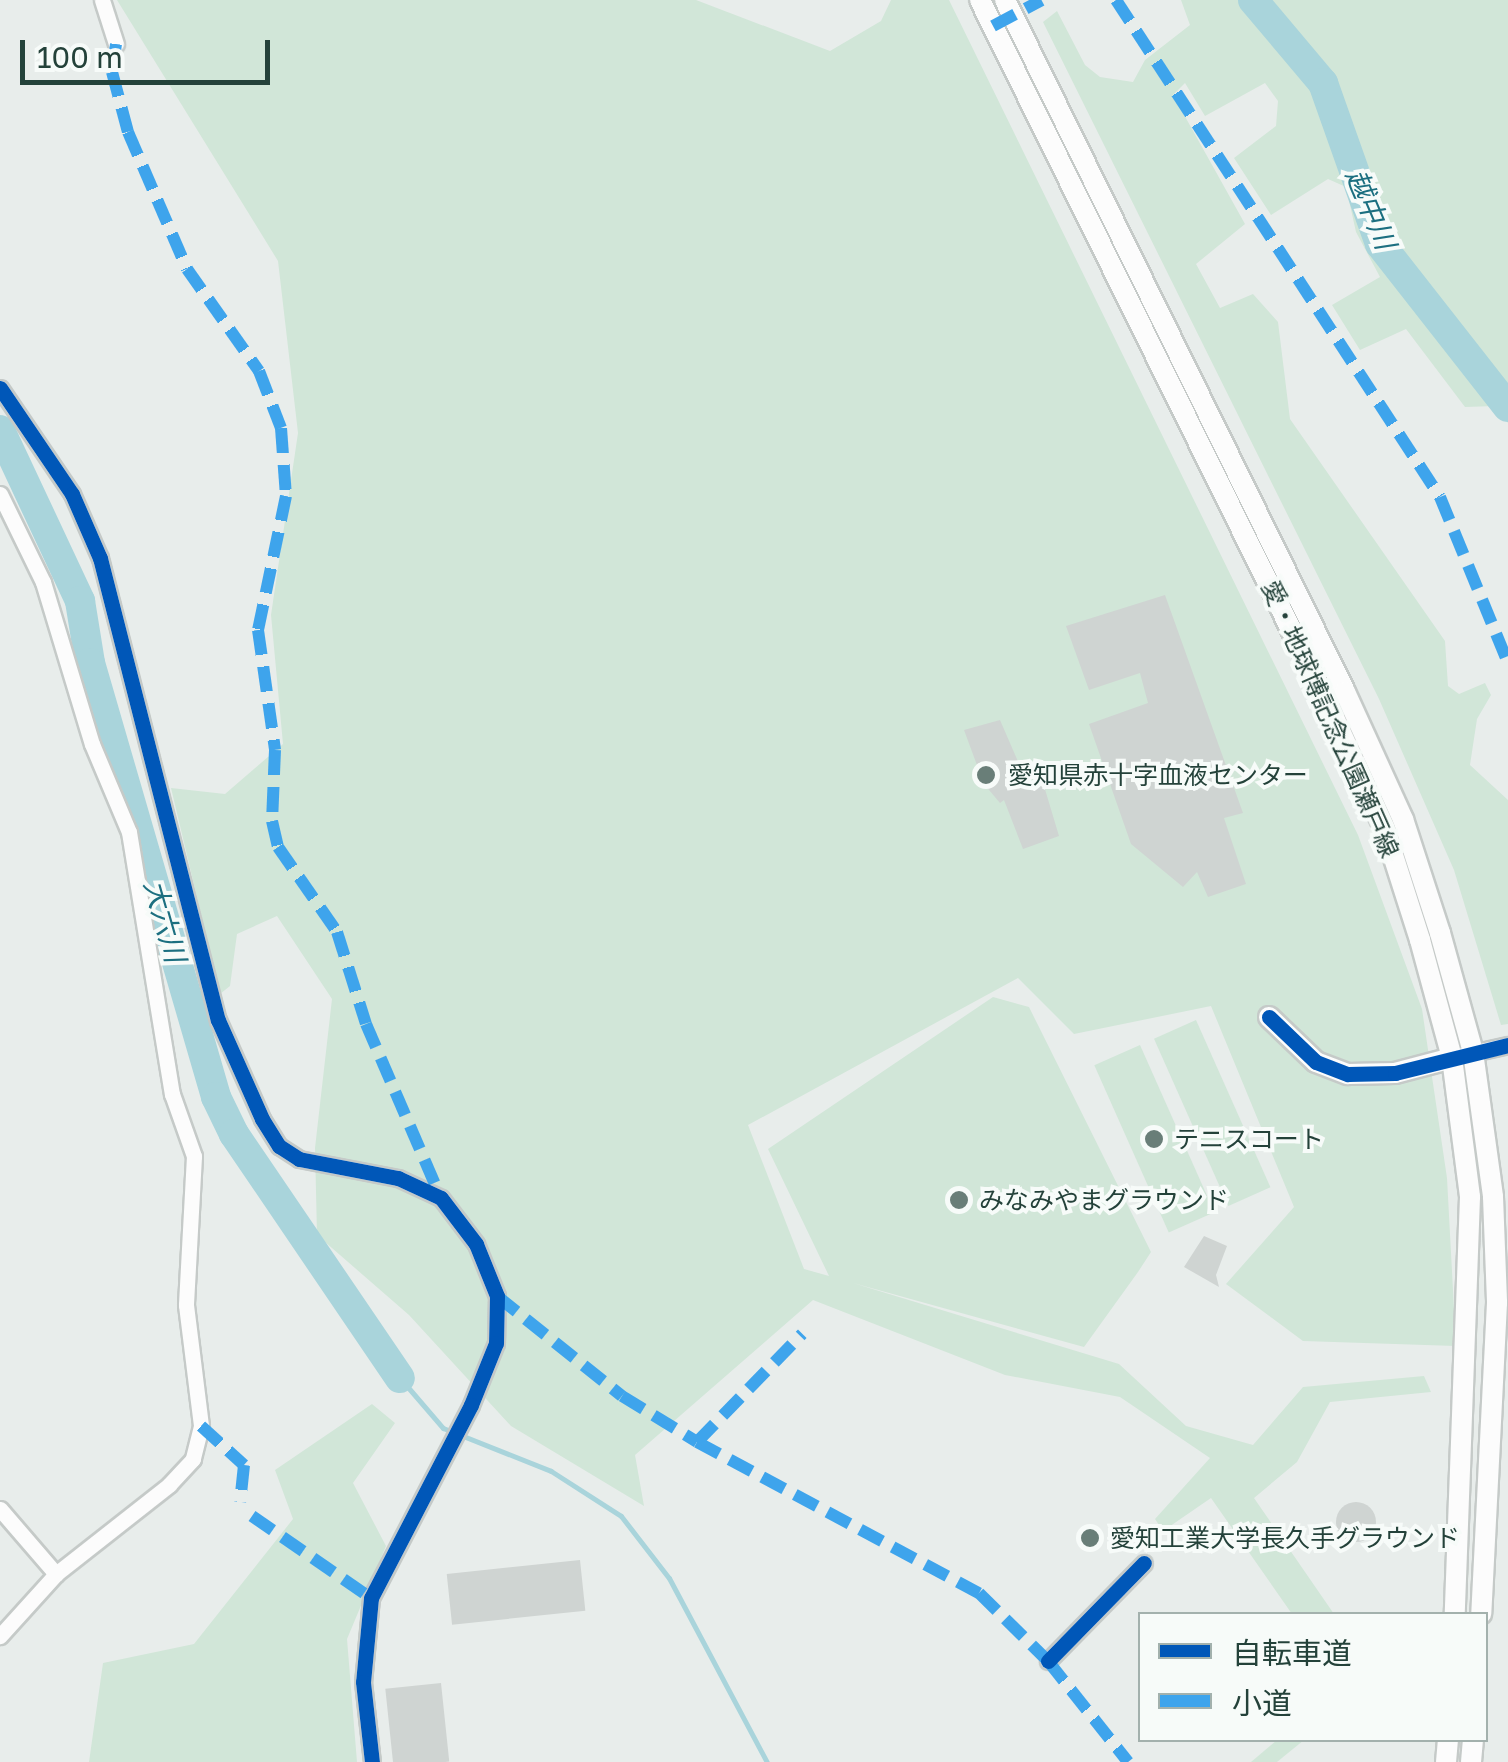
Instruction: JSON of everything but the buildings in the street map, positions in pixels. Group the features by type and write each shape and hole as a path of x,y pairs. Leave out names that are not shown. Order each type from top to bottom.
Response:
{"main road":[{"name":"愛・地球博記念公園瀬戸線","path":"980,0 1384,827 1463,1055 1470,1197 1455,1612"},
{"name":"愛・地球博記念公園瀬戸線","path":"1005,0 1403,820 1463,1055 1493,1197 1498,1303 1481,1612"},
{"path":"1269,1017 1316,1062 1348,1074 1395,1073 1463,1055"}],"street":[{"path":"102,0 116,44"},
{"path":"0,388 72,494 100,558 218,1020 240,1078 278,1146 300,1159 398,1178 441,1198 476,1244 497,1296 496,1343 471,1406 370,1598 363,1682 372,1762"},
{"path":"0,494 43,582 92,744 129,832 172,1094 194,1156 186,1262 201,1426 193,1459 56,1574 0,1636"},
{"path":"1463,1055 1508,1045"},
{"path":"0,1509 56,1574"},
{"path":"1048,1661 1144,1563"}],"green space":[{"path":"117,0 696,0 830,51 881,21 891,0 949,0 1358,835 1422,1009 1447,1178 1456,1346 1303,1341 1226,1284 1294,1207 1211,1006 1074,1034 1018,978 748,1125 804,1269 829,1276 768,1149 993,997 1029,1007 1151,1252 1084,1347 853,1283 1119,1364 1186,1426 1253,1445 1303,1387 1424,1376 1431,1392 1330,1402 1297,1462 1254,1498 1333,1612 1291,1612 1211,1498 1163,1531 1155,1519 1210,1458 1120,1397 1005,1375 813,1300 635,1455 644,1506 511,1426 409,1315 317,1235 315,1148 332,999 277,916 237,934 230,986 220,994 171,788 225,794 283,744 271,615 298,433 278,261"},
{"path":"1181,0 1508,0 1508,423 1495,406 1465,407 1406,329 1360,350 1332,305 1380,277 1356,232 1346,187 1328,179 1271,215 1234,158 1276,126 1278,101 1265,83 1205,116 1185,83 1173,95 1245,224 1196,264 1220,308 1253,294 1278,322 1290,419 1445,641 1448,686 1459,694 1485,683 1491,695 1477,719 1470,765 1508,800 1508,1024 1501,1025 1454,870 1379,699 1043,22 1057,11 1085,65 1100,77 1133,82 1145,60 1190,25"},
{"path":"1196,1020 1270,1187 1228,1206 1154,1039"},
{"name":"テニスコート","path":"1140,1045 1214,1212 1169,1233 1094,1065"},
{"path":"372,1404 395,1423 353,1483 386,1546 347,1639 357,1762 89,1762 103,1663 194,1644 293,1519 275,1470"},
{"path":"1275,1742 1302,1742 1277,1762 1251,1762"}],"waterway":[{"name":"越中川","path":"1253,0 1323,83 1380,244 1508,407"},
{"name":"大六川","path":"0,430 80,601 90,663 216,1097 234,1134 400,1378"},
{"path":"400,1378 443,1428 551,1471 621,1516 669,1578 767,1762"}],"marked path":[{"path":"993,26 1042,0"},
{"path":"1116,0 1440,497 1508,663"},
{"path":"116,44 112,72 128,132 187,269 259,371 281,428 286,496 258,630 275,750 272,821 278,847 337,932 366,1024 441,1198"},
{"path":"497,1296 622,1396 697,1442 979,1593 1048,1661 1128,1762"},
{"path":"697,1442 802,1334"},
{"path":"201,1426 244,1465 240,1502"},
{"path":"252,1516 371,1598"}],"cycle path":[{"path":"0,388 72,494 100,558 218,1020 262,1119 279,1146 299,1159 398,1178 441,1198 476,1244 497,1296 496,1343 471,1405 371,1598 363,1682 372,1762"},
{"path":"1269,1017 1316,1062 1348,1074 1395,1073 1508,1045"},
{"path":"1048,1661 1144,1563"}],"place":[{"name":"愛知県赤十字血液センター","path":"986,775"},
{"name":"テニスコート","path":"1154,1139"},
{"name":"みなみやまグラウンド","path":"959,1200"},
{"name":"愛知工業大学長久手グラウンド","path":"1090,1538"}]}
